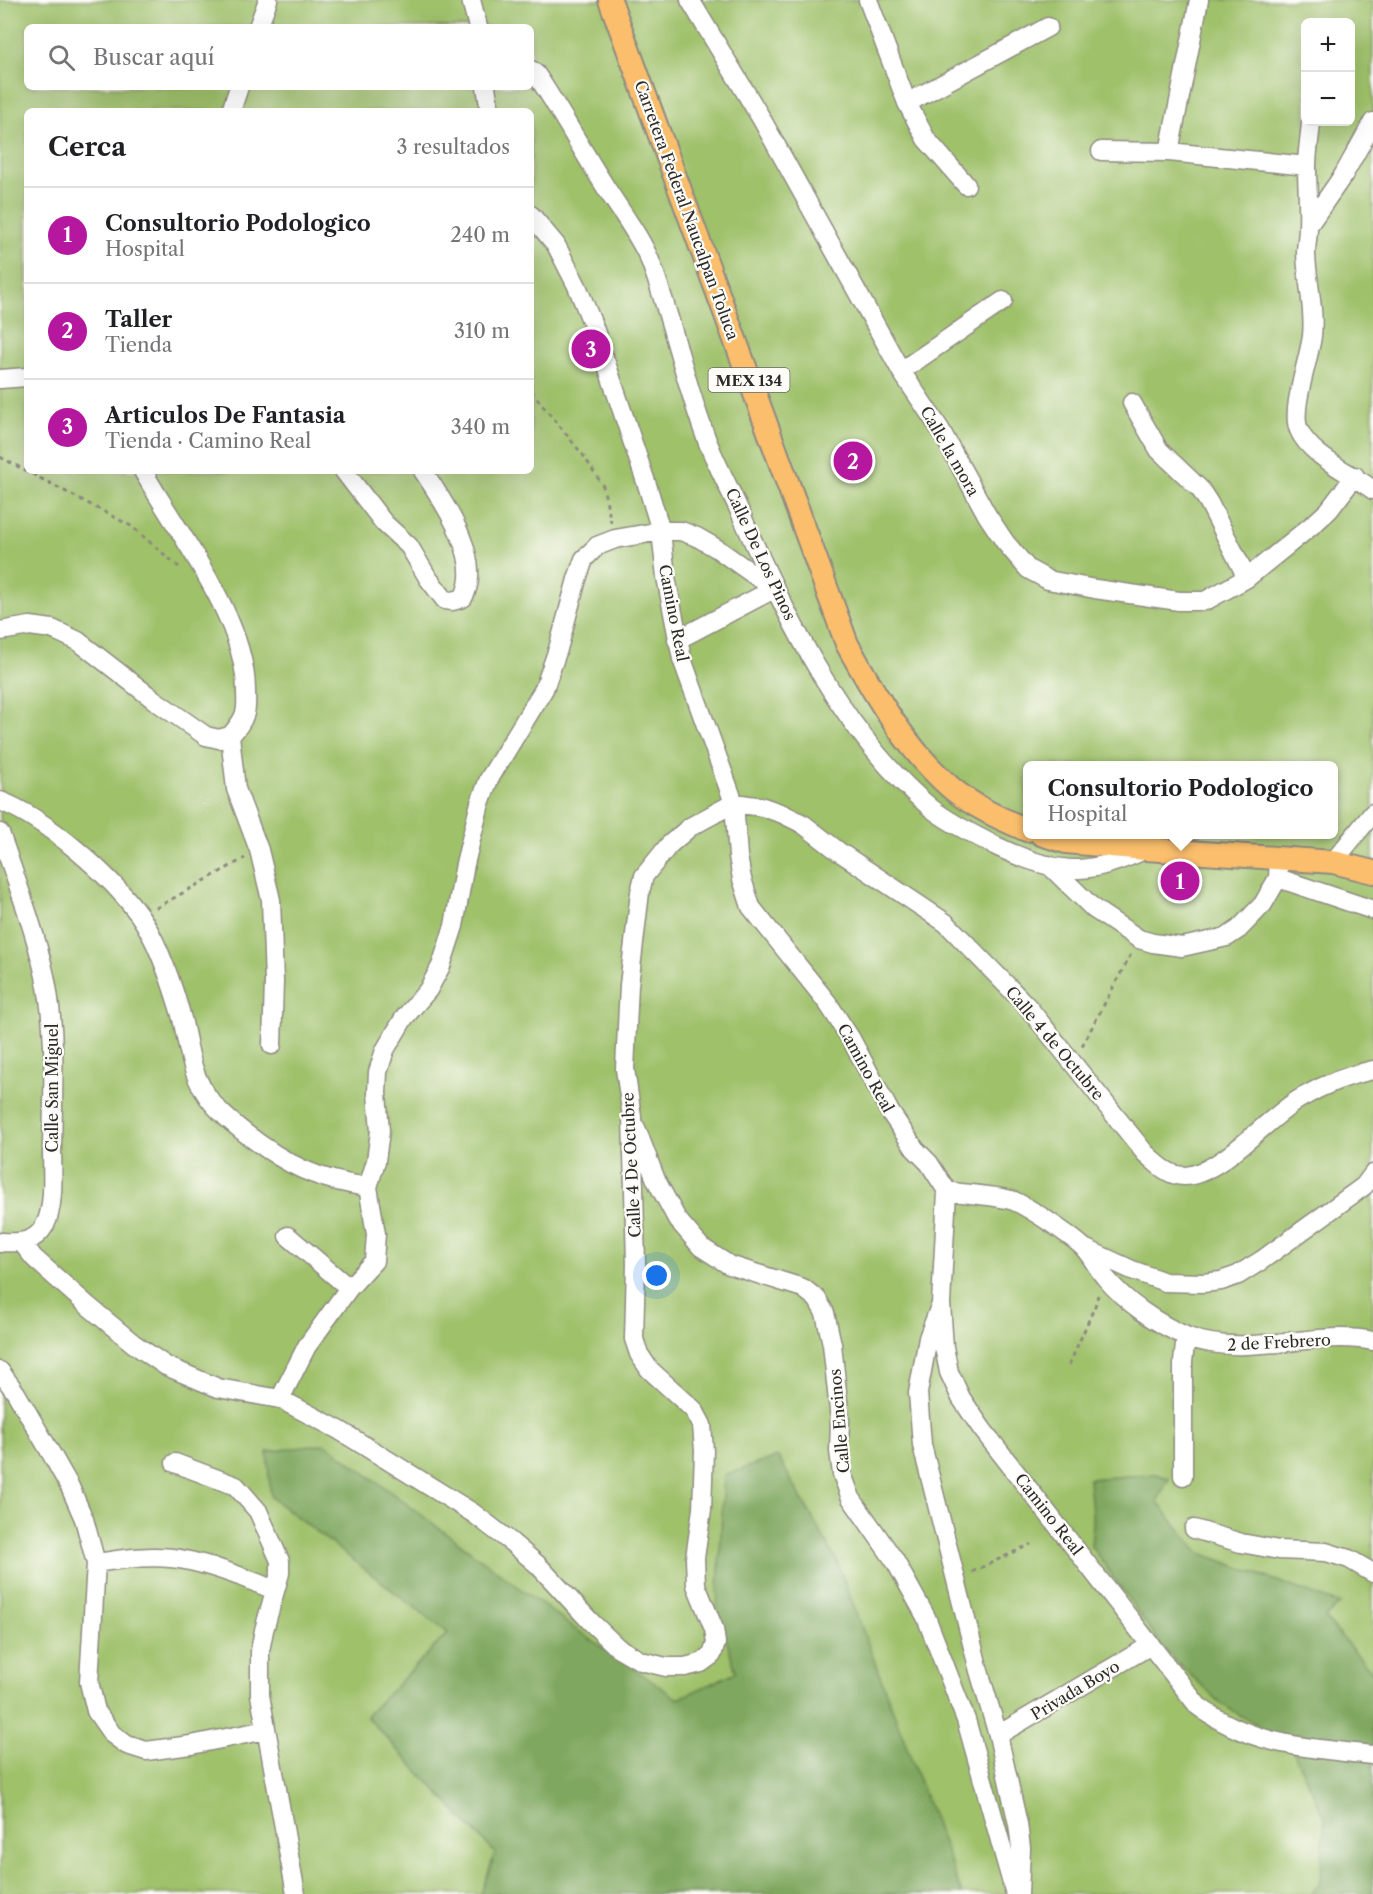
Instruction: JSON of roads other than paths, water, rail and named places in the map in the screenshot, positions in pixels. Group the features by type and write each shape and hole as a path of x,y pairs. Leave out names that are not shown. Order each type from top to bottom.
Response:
{"main road":[{"name":"Carretera Federal Naucalpan Toluca","path":"610,0 847,644 892,722 920,756 952,788 995,817 1023,828"},
{"path":"1057,839 1278,868 1333,862 1373,872"}],"street":[{"path":"259,24 268,0"},
{"path":"471,0 477,24"},
{"name":"Calle la mora","path":"690,0 761,118 901,371 940,429 987,515 1005,542 1028,569 1048,580 1095,589 1179,601 1204,601 1247,578 1323,516 1355,476"},
{"path":"868,0 907,103 926,139 966,185"},
{"path":"1169,152 1200,0"},
{"path":"907,103 1048,27"},
{"name":"Calle De Los Pinos","path":"534,72 559,109 650,260 708,443 774,589 851,721 891,770 933,809 986,841 1015,854 1048,865 1091,868 1121,860 1146,849"},
{"path":"232,108 238,90"},
{"path":"486,90 490,108"},
{"path":"1308,226 1344,174 1373,122"},
{"path":"1311,126 1307,166 1306,252 1313,331 1310,355 1296,409 1297,427 1302,437 1317,452 1373,490"},
{"path":"1101,151 1169,152 1307,166"},
{"name":"Camino Real","path":"534,219 556,245 577,286 595,330 661,531 677,640 682,660 734,803 738,856 742,879 751,907 827,1002 861,1056 890,1112 947,1191 941,1304 944,1347 949,1372 961,1398 982,1429 1198,1706 1218,1721 1243,1733 1302,1748 1373,1755"},
{"path":"901,371 1003,302"},
{"path":"0,379 24,377"},
{"path":"1132,402 1159,450 1200,489 1247,578"},
{"path":"0,631 30,626 52,629 78,641 153,699 206,736 219,738 230,736 241,723 246,710 246,682 238,644 215,590 145,474"},
{"path":"346,474 384,523 409,546 428,578 445,600 453,602 464,598 468,590 469,575 465,549 447,506 425,474"},
{"path":"0,1244 2,1242 22,1243 34,1258 87,1305 134,1344 166,1366 218,1388 280,1399 307,1346 349,1288 374,1261 376,1234 368,1187 376,1161 380,1131 378,1072 385,1050 404,1018 428,990 441,966 454,926 465,864 480,803 489,779 544,689 584,559 597,546 615,538 661,531 681,531 697,537 774,589 677,640"},
{"path":"230,736 236,789 259,850 271,900 274,982 272,1045"},
{"path":"0,801 17,808 66,843 113,886 141,917 164,962 180,1011 194,1070 204,1091 217,1108 268,1152 293,1167 341,1183 368,1187"},
{"name":"Calle 4 de Octubre","path":"734,803 763,807 803,824 838,851 946,923 1027,1006 1145,1153 1171,1173 1184,1176 1210,1168 1300,1098 1356,1073 1373,1070"},
{"name":"Calle 4 De Octubre","path":"280,1399 339,1430 473,1513 538,1565 617,1647 641,1661 666,1667 685,1667 701,1663 712,1655 716,1643 714,1629 696,1585 694,1558 702,1509 704,1451 702,1425 694,1410 649,1369 639,1354 634,1339 636,1264 632,1118 625,1069 626,1029 637,909 644,876 669,845 690,826 734,803"},
{"path":"1333,862 1373,813"},
{"name":"Calle San Miguel","path":"0,833 37,943 51,1010 54,1044 50,1207 46,1224 38,1234 22,1243"},
{"path":"1048,865 1094,909 1139,939 1160,945 1182,947 1227,937 1239,929 1263,904 1278,868 1373,910"},
{"name":"Calle Encinos","path":"632,1118 656,1180 677,1219 701,1247 729,1264 802,1288 817,1299 825,1312 832,1344 840,1420 839,1451 842,1474 851,1498 895,1561 926,1617 966,1720 1017,1894"},
{"path":"1084,1248 1165,1282 1221,1281 1238,1275 1262,1260 1364,1186 1373,1174"},
{"name":"2 de Frebrero","path":"947,1191 1014,1201 1084,1248 1103,1276 1118,1293 1132,1304 1186,1336 1224,1346 1320,1339 1359,1338 1373,1341"},
{"path":"288,1236 349,1288"},
{"path":"941,1304 928,1338 918,1393 919,1425 949,1556 998,1735 1022,1848 1017,1894"},
{"path":"1183,1476 1186,1336"},
{"path":"0,1371 16,1393 70,1487 84,1520 96,1563 89,1682 96,1711 112,1734 127,1744 146,1751 191,1745 266,1730"},
{"path":"175,1463 236,1486 248,1498 262,1520 280,1561 280,1573 260,1652 260,1695 296,1894"},
{"path":"1194,1529 1241,1543 1279,1550 1326,1552 1349,1559 1373,1573"},
{"path":"96,1563 142,1558 184,1560 242,1577 274,1590"},
{"name":"Privada Boyo","path":"998,1735 1151,1645"}],"place":[{"name":"Articulos De Fantasia","path":"591,349"},
{"name":"Taller","path":"853,461"},
{"name":"Consultorio Podologico","path":"1180,881"}]}
